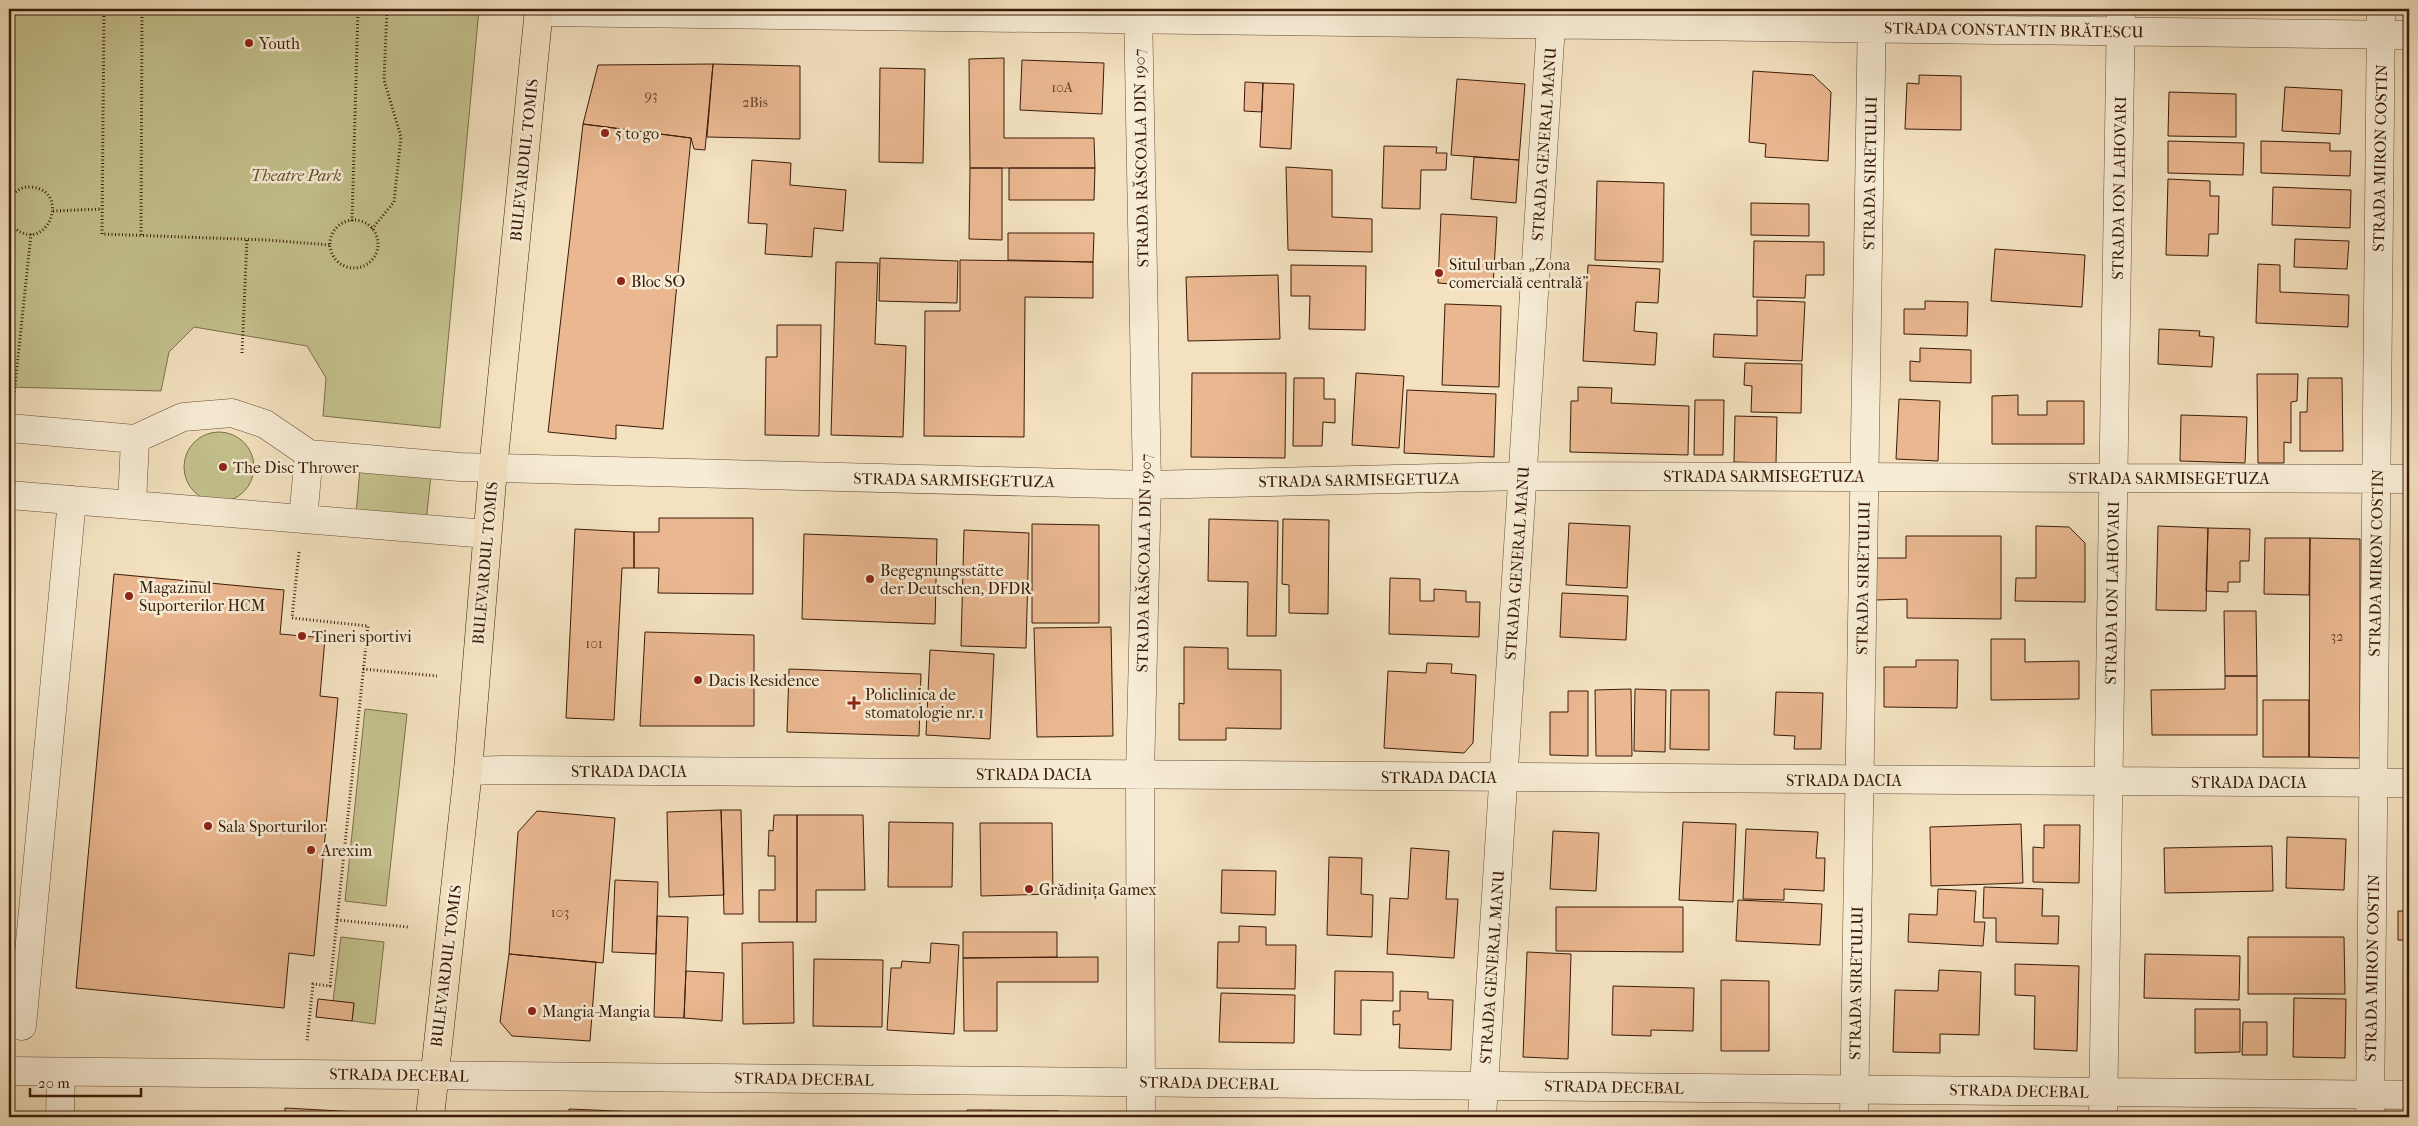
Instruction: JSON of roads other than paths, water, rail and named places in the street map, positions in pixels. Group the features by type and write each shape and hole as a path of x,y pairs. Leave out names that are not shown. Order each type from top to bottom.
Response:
{"main road":[{"name":"BULEVARDUL TOMIS","path":"430,1117 433,1075 468,771 493,468 539,10"}],"street":[{"name":"STRADA CONSTANTIN BRĂTESCU","path":"539,10 2381,22 2409,35"},
{"name":"STRADA RĂSCOALA DIN 1907","path":"1138,14 1147,485 1140,775 1141,1117"},
{"name":"STRADA GENERAL MANU","path":"1482,1117 1552,17"},
{"name":"STRADA SIRETULUI","path":"1854,1117 1872,19"},
{"name":"STRADA ION LAHOVARI","path":"2104,1104 2121,20"},
{"name":"STRADA MIRON COSTIN","path":"2370,1106 2381,22"},
{"name":"STRADA SARMISEGETUZA","path":"135,439 182,417 232,413 265,424 309,454 493,468 1147,485 1523,476 2409,479"},
{"path":"9,428 135,439 132,505"},
{"path":"303,518 309,454"},
{"path":"9,495 487,534"},
{"path":"22,1026 72,500"},
{"name":"STRADA DACIA","path":"468,771 2409,783"},
{"name":"STRADA DECEBAL","path":"9,1071 1854,1089 2104,1104 2370,1106 2409,1095"},
{"path":"60,1072 60,1117"}],"place":[{"name":"Youth","path":"249,43"},
{"name":"5 to go","path":"605,133"},
{"name":"Situl urban „Zona comercială centrală”","path":"1439,273"},
{"name":"Bloc SO","path":"621,281"},
{"name":"The Disc Thrower","path":"223,467"},
{"name":"Begegnungsstätte der Deutschen, DFDR","path":"870,579"},
{"name":"Magazinul Suporterilor HCM","path":"129,596"},
{"name":"Tineri sportivi","path":"302,636"},
{"name":"Dacis Residence","path":"698,680"},
{"name":"Policlinica de stomatologie nr. 1","path":"854,703"},
{"name":"Sala Sporturilor","path":"208,826"},
{"name":"Arexim","path":"311,850"},
{"name":"Grădinița Gamex","path":"1029,889"},
{"name":"Mangia-Mangia","path":"532,1011"}],"park label":[{"name":"Theatre Park","path":"296,175"}]}
